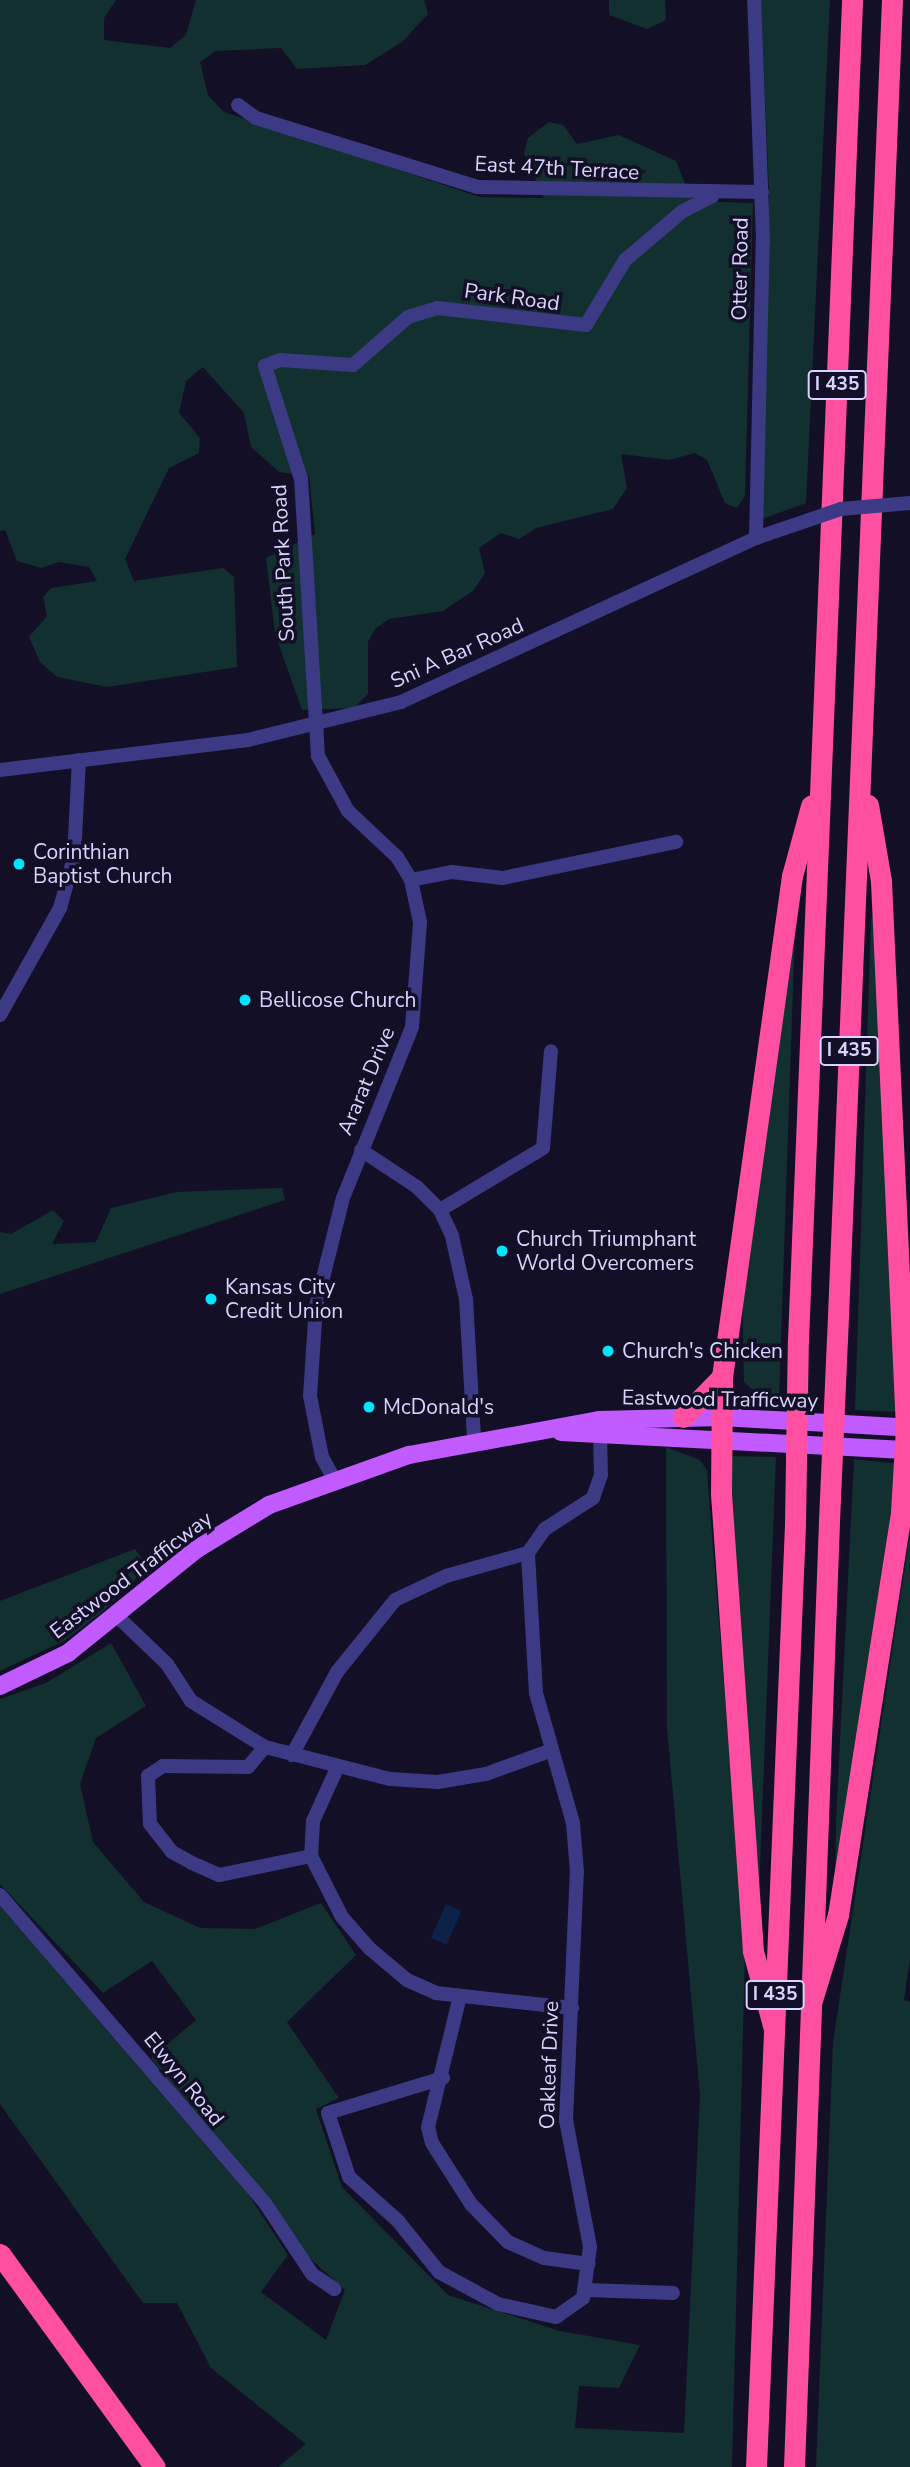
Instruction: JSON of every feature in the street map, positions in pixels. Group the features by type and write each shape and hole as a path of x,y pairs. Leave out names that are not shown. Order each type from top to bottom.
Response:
{"highway":[{"name":"I 435","path":"756,2467 795,1524 798,1340 852,0"},
{"name":"I 435","path":"794,2467 829,1521 892,0"},
{"path":"811,2000 838,1915 901,1512 908,1428 881,881 861,761"},
{"path":"774,2029 753,1951 721,1442 722,1377 792,876 821,770"},
{"path":"682,1417 722,1377"},
{"path":"901,1512 910,1491"},
{"path":"0,2254 155,2467"}],"main road":[{"name":"Eastwood Trafficway","path":"0,1686 34,1673 118,1618 197,1549 269,1505 333,1477 474,1438 530,1430 682,1417 908,1428"},
{"name":"Eastwood Trafficway","path":"530,1430 907,1450"}],"street":[{"name":"Otter Road","path":"754,0 762,192 756,538"},
{"name":"East 47th Terrace","path":"238,105 256,118 477,187 712,196 762,192"},
{"name":"Park Road","path":"268,362 353,365 408,317 437,308 586,325 625,260 682,211 712,196"},
{"name":"South Park Road","path":"268,362 265,372 301,479 316,726"},
{"name":"Sni A Bar Road","path":"0,770 316,726 436,688 756,538 841,509 910,503"},
{"name":"Ararat Drive","path":"316,726 328,784 348,811 385,842 411,880 421,922 412,1027 361,1150 326,1251 310,1365 313,1427 333,1477"},
{"path":"0,1015 60,908 77,836 79,760"},
{"path":"411,880 452,872 503,878 676,842"},
{"path":"440,1210 543,1147 551,1051"},
{"path":"361,1150 440,1210 466,1299 474,1438"},
{"path":"292,1755 342,1665 395,1600 446,1576 528,1553 545,1529 593,1498 601,1475 600,1433"},
{"name":"Oakleaf Drive","path":"528,1553 536,1693 573,1823 577,1872 566,2120 584,2201 589,2264 587,2290"},
{"path":"118,1618 167,1664 191,1701 265,1747 338,1766 438,1782 486,1774 552,1750"},
{"path":"265,1747 248,1767 163,1766 148,1776 150,1824 172,1852 219,1875 311,1856"},
{"path":"338,1766 313,1821 311,1856 342,1917 369,1948 407,1980 460,1996 572,2008"},
{"name":"Elwyn Road","path":"0,1895 265,2203 312,2274 334,2289"},
{"path":"460,1996 443,2078 428,2127 471,2204 508,2242 544,2258 589,2264"},
{"path":"443,2078 328,2113 349,2177 398,2221 439,2272 498,2304 556,2317 587,2290 673,2294"}],"green space":[{"path":"0,0 116,0 104,18 104,40 170,48 186,35 196,0 424,0 428,14 402,42 365,65 297,69 281,48 216,51 200,62 208,95 224,112 480,197 544,198 524,153 528,138 549,122 563,125 577,144 619,135 676,161 692,201 753,203 745,496 737,508 725,503 707,460 695,453 669,460 621,454 627,488 613,509 536,528 519,539 501,533 479,548 485,573 474,590 443,611 389,619 375,629 368,642 368,694 354,708 302,710 275,634 266,558 315,534 309,476 279,472 251,447 244,413 203,367 186,381 179,413 200,438 199,453 169,468 125,559 134,581 223,568 234,577 237,667 107,687 57,677 40,662 29,637 47,616 43,597 51,588 97,581 89,567 59,562 41,568 17,561 5,530 0,531"},
{"path":"609,0 665,0 666,20 647,29 609,15"},
{"path":"761,0 830,0 806,503 762,519 769,191"},
{"path":"871,918 874,919 900,1412 855,1410"},
{"path":"795,929 779,1399 761,1398 744,1382 742,1292"},
{"path":"282,1188 285,1200 0,1294 0,1232 11,1234 53,1210 64,1221 52,1244 96,1242 111,1208 177,1192"},
{"path":"666,1447 700,1460 707,1470 745,1953 732,2467 278,2467 306,2444 211,2368 177,2303 143,2303 0,2104 0,1906 248,2194 288,2255 261,2292 326,2340 345,2290 304,2253 151,2058 196,2020 152,1961 103,1993 0,1884 0,1699 46,1683 111,1643 146,1706 96,1738 80,1784 93,1842 144,1902 200,1928 255,1929 321,1903 356,1955 287,2022 339,2098 316,2109 342,2187 448,2295 560,2331 640,2345 619,2388 579,2386 575,2428 684,2433 700,2095 667,1728"},
{"path":"725,1456 776,1457 759,1893"},
{"path":"854,1459 898,1464 835,1883 836,1821"},
{"path":"910,1534 910,1959 904,2000 910,2002 910,2467 816,2467 833,2042"},
{"path":"135,1549 148,1567 101,1613 64,1641 0,1671 0,1601"}],"water":[{"path":"446,1904 462,1911 446,1945 431,1938"}],"place":[{"name":"Corinthian Baptist Church","path":"19,864"},
{"name":"Bellicose Church","path":"245,1000"},
{"name":"Church Triumphant World Overcomers","path":"502,1251"},
{"name":"Kansas City Credit Union","path":"211,1299"},
{"name":"Church's Chicken","path":"608,1351"},
{"name":"McDonald's","path":"369,1407"}]}
